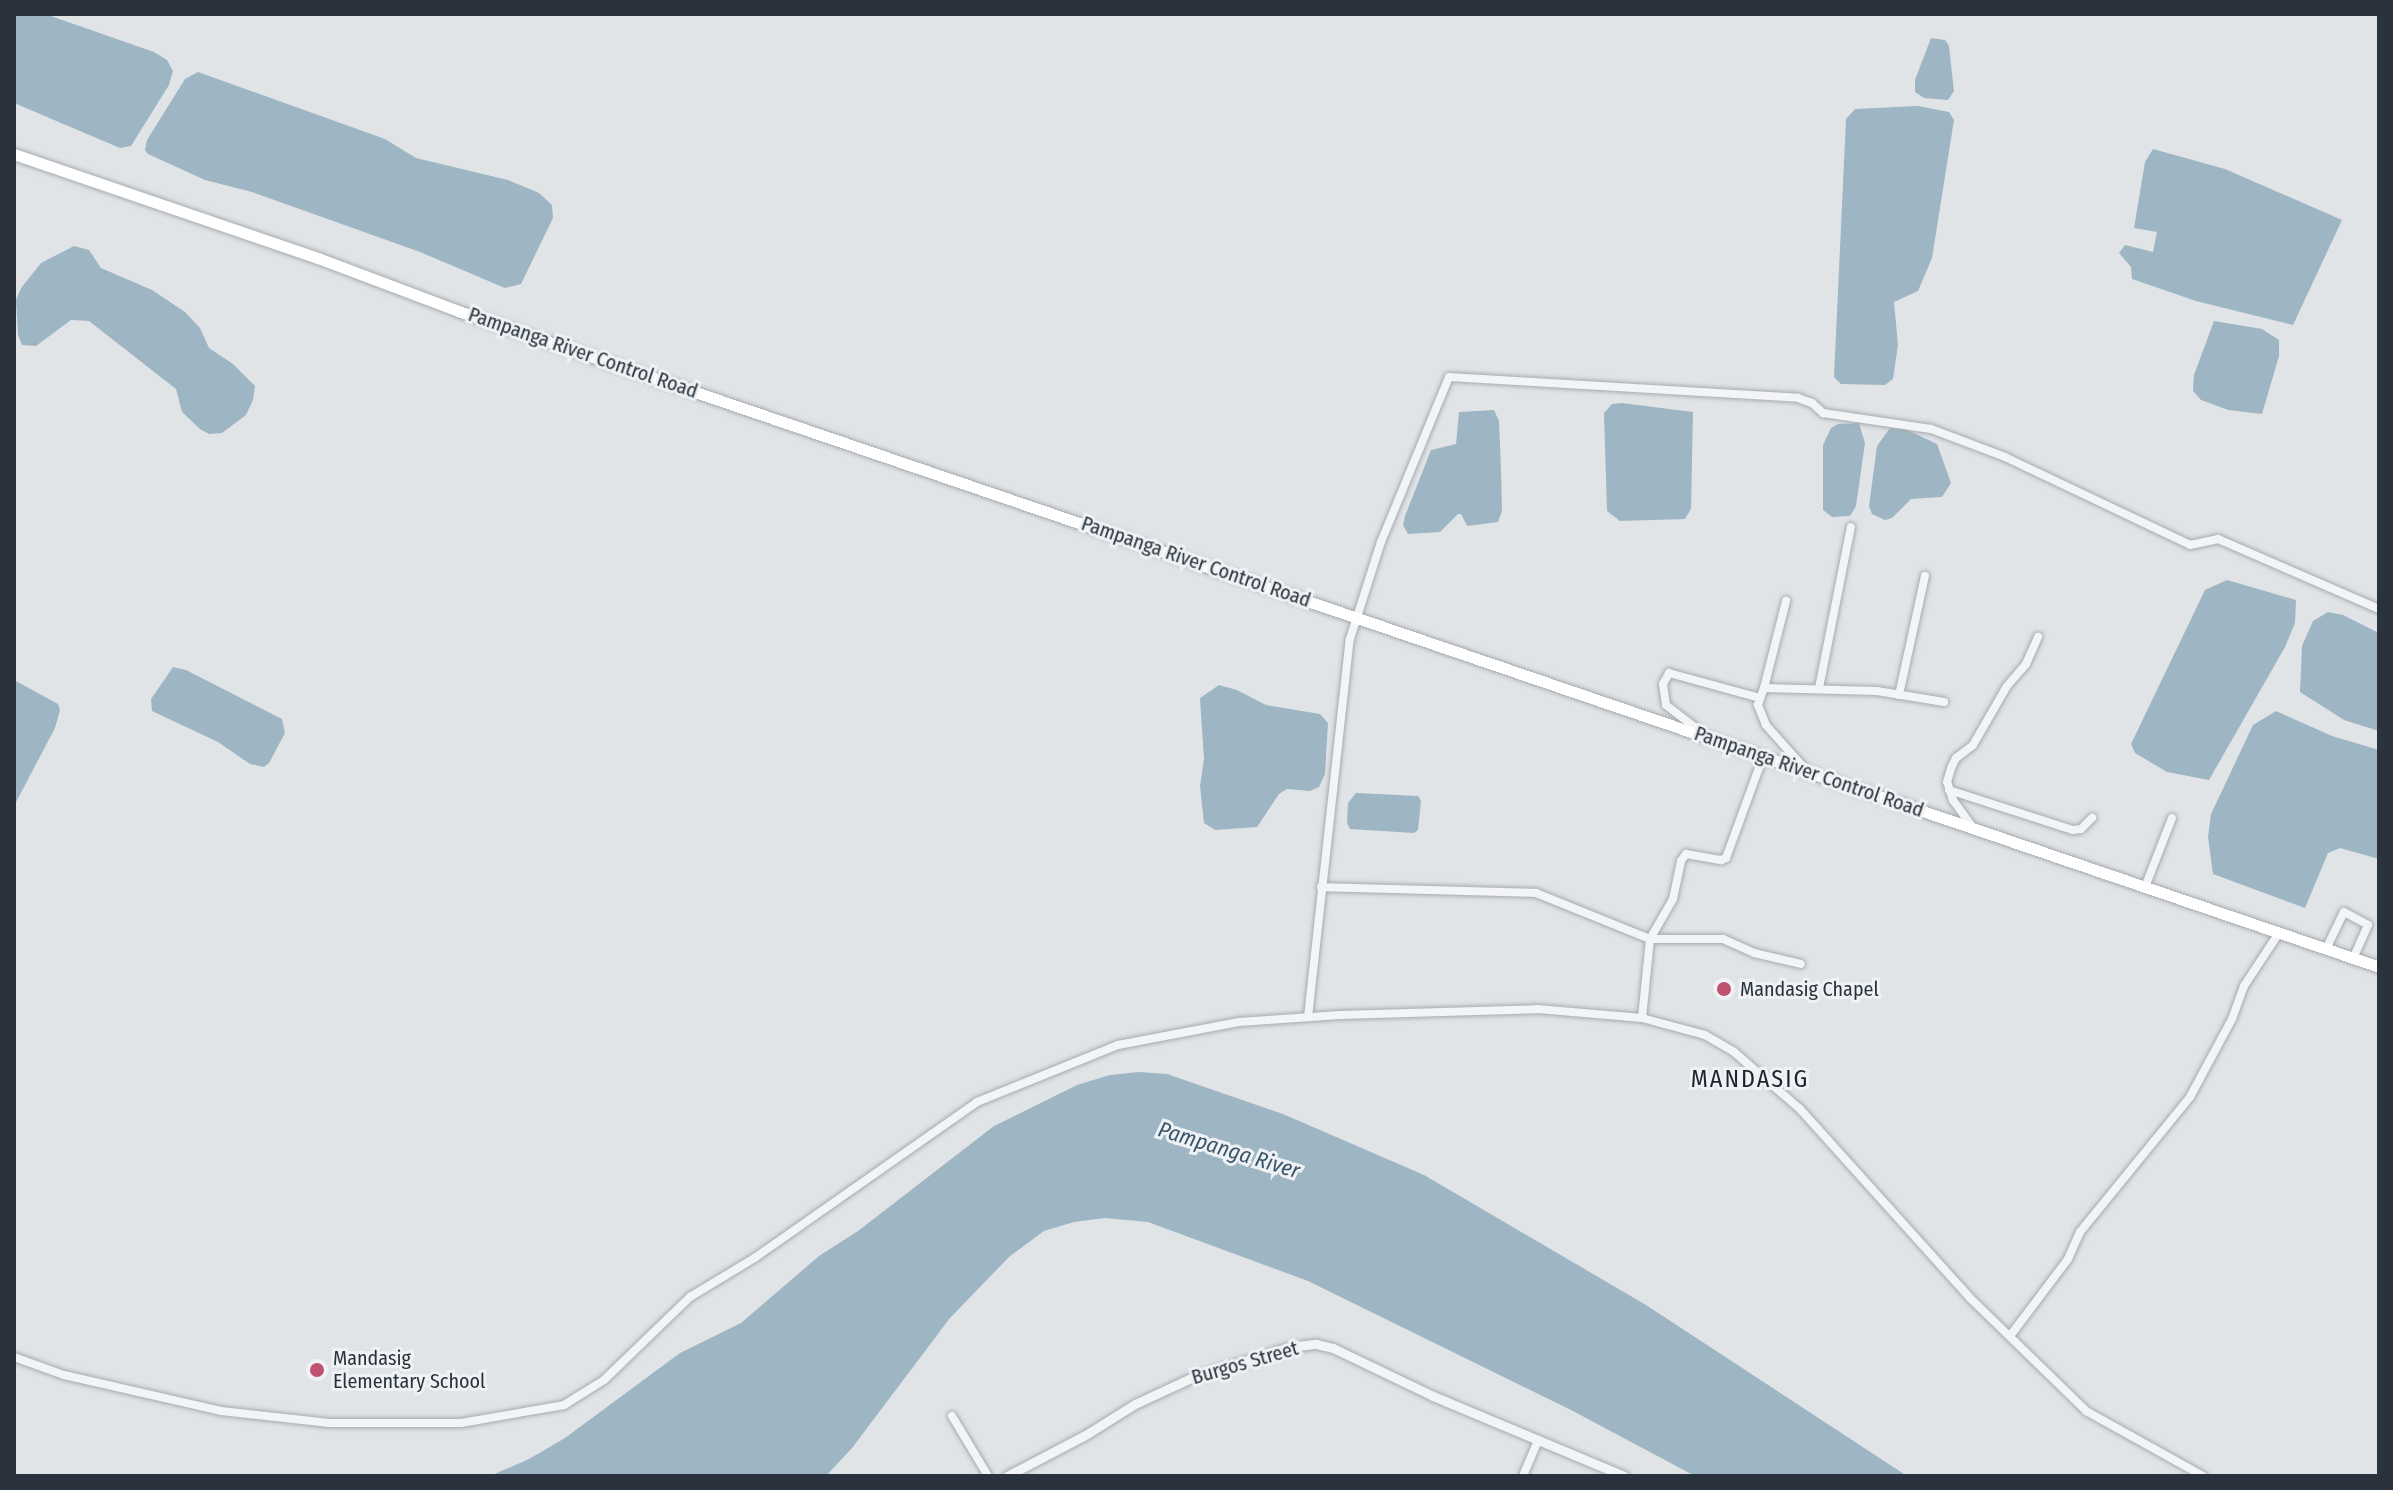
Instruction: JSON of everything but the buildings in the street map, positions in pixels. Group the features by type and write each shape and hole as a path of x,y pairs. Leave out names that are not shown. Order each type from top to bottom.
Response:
{"main road":[{"name":"Pampanga River Control Road","path":"14,154 318,258 458,311 2379,967"}],"street":[{"path":"1308,1017 1346,658 1381,542 1449,377 1798,398 1812,403 1823,413 1931,429 2005,457 2190,545 2218,539 2379,609"},
{"path":"1819,688 1851,527"},
{"path":"1899,695 1925,576"},
{"path":"1786,601 1758,705 1766,725 1808,772"},
{"path":"1975,829 1955,806 1947,782 1956,758 1973,745 2007,686 2026,664 2038,637"},
{"path":"1709,737 1666,705 1663,684 1669,673 1760,698"},
{"path":"1764,688 1819,688 1944,702"},
{"path":"1642,1018 1650,939 1673,899 1681,861 1686,854 1721,860 1726,858 1763,757"},
{"path":"1949,790 2073,830 2081,829 2092,818"},
{"path":"2145,887 2172,818"},
{"path":"1321,887 1536,893 1650,939 1723,939 1754,953 1801,964"},
{"path":"2326,949 2344,912 2368,925 2353,958"},
{"path":"2010,1336 2068,1259 2080,1232 2190,1097 2232,1019 2244,986 2279,933"},
{"path":"14,1357 64,1375 221,1411 329,1423 461,1423 564,1405 604,1380 690,1297 756,1257 977,1102 1118,1045 1239,1022 1537,1009 1642,1018 1705,1035 1734,1052 1789,1099 2010,1336 2086,1411 2203,1476"},
{"name":"Burgos Street","path":"1007,1476 1087,1434 1135,1404 1191,1378 1290,1347 1316,1344 1333,1348 1407,1384 1624,1476"},
{"path":"952,1416 988,1476"},
{"path":"1523,1476 1538,1440"}],"water":[{"path":"14,14 45,14 154,52 167,60 173,71 169,85 131,146 120,148 14,103"},
{"path":"1931,38 1945,40 1949,46 1954,91 1948,100 1924,98 1915,92 1915,80"},
{"path":"198,72 385,139 416,158 508,180 539,193 552,205 553,218 521,284 505,288 420,252 252,192 205,180 148,154 145,150 147,140 185,79"},
{"path":"1918,106 1949,112 1954,120 1932,258 1918,291 1894,302 1898,345 1893,379 1885,385 1841,384 1834,377 1846,119 1855,109"},
{"path":"2153,149 2225,169 2342,220 2293,325 2196,301 2132,279 2131,267 2119,253 2125,245 2153,252 2157,232 2134,228 2145,162"},
{"path":"74,246 89,250 101,268 152,290 185,312 200,328 209,348 233,364 255,386 246,415 222,433 209,434 200,429 182,412 176,389 89,321 71,320 36,346 22,345 18,335 16,300 21,288 41,263"},
{"path":"2214,321 2262,329 2279,340 2279,356 2262,414 2228,410 2201,400 2193,391 2194,375"},
{"path":"1612,404 1693,412 1691,509 1685,519 1620,521 1607,511 1604,413"},
{"path":"1494,410 1499,421 1501,469 1502,511 1498,522 1467,526 1458,514 1440,532 1408,534 1403,525 1405,516 1431,450 1456,444 1459,412"},
{"path":"1859,423 1865,443 1856,506 1850,516 1832,517 1823,510 1823,445 1831,428 1838,424"},
{"path":"1890,428 1905,429 1937,444 1951,483 1942,497 1911,499 1892,518 1885,520 1872,514 1869,506 1877,446"},
{"path":"2227,580 2296,600 2295,623 2285,647 2209,780 2167,772 2135,753 2131,744 2205,590"},
{"path":"2328,612 2343,615 2379,633 2379,731 2344,720 2300,692 2302,646 2313,621"},
{"path":"173,667 186,670 282,719 285,733 269,763 264,767 250,764 218,742 152,711 151,699"},
{"path":"14,680 58,704 60,710 55,728 14,806"},
{"path":"1219,685 1237,690 1266,705 1320,714 1328,723 1325,774 1319,787 1310,791 1287,789 1279,794 1257,827 1215,830 1204,823 1200,786 1204,759 1200,698"},
{"path":"2276,711 2332,736 2379,750 2379,859 2340,848 2328,853 2305,908 2213,874 2208,837 2211,814 2253,725"},
{"path":"1356,793 1418,796 1421,801 1418,830 1414,833 1350,829 1347,823 1348,803"},
{"name":"Pampanga River","path":"1139,1072 1167,1074 1283,1114 1424,1175 1646,1305 1907,1476 1695,1476 1571,1410 1308,1281 1148,1222 1105,1218 1074,1222 1044,1231 1009,1257 950,1318 852,1448 826,1476 490,1476 529,1459 565,1438 680,1353 741,1323 819,1256 858,1231 994,1126 1077,1085 1110,1075"}],"place":[{"name":"Mandasig Chapel","path":"1724,989"},
{"name":"Mandasig Elementary School","path":"317,1370"}],"district":[{"name":"MANDASIG","path":"1750,1080"}]}
